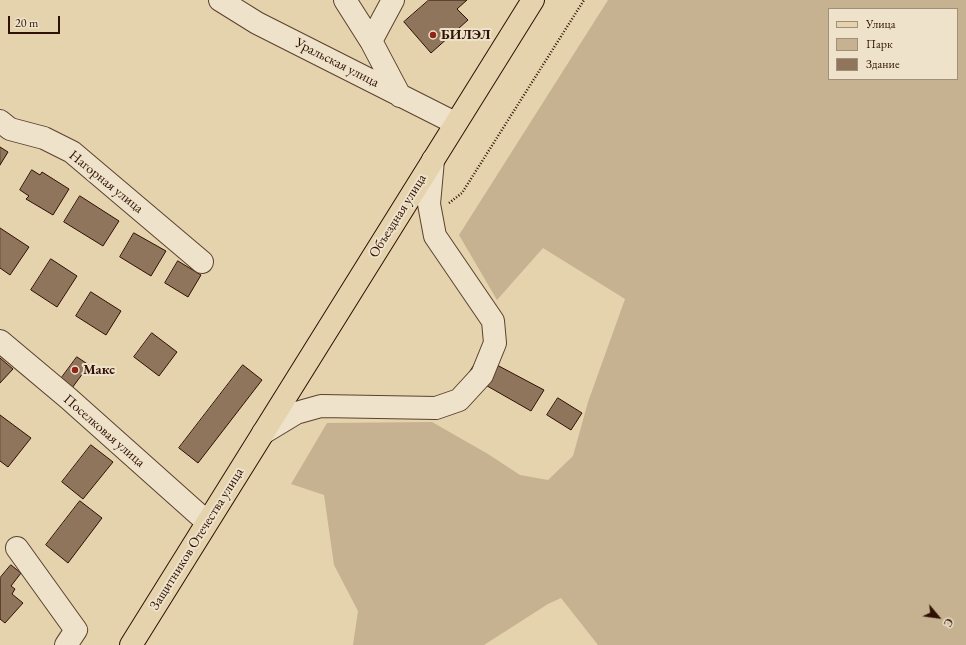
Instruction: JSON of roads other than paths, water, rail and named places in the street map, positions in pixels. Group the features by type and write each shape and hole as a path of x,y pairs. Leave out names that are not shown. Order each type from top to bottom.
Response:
{"main road":[{"name":"Объездная улица","path":"263,433 533,0"},
{"name":"Защитников Отечества улица","path":"130,645 263,433"}],"street":[{"name":"Уральская улица","path":"220,0 257,23 455,123"},
{"path":"345,0 371,40 400,96"},
{"path":"371,40 392,0"},
{"name":"Нагорная улица","path":"0,121 10,130 44,138 72,152 202,262"},
{"path":"263,433 296,413 321,406 436,408 459,400 482,375 495,343 494,321 435,236 429,204 433,160"},
{"name":"Поселковая улица","path":"0,341 207,522"},
{"path":"17,548 76,630 66,645"}],"place":[{"name":"БИЛЭЛ","path":"433,35"},
{"name":"Макс","path":"75,370"}]}
